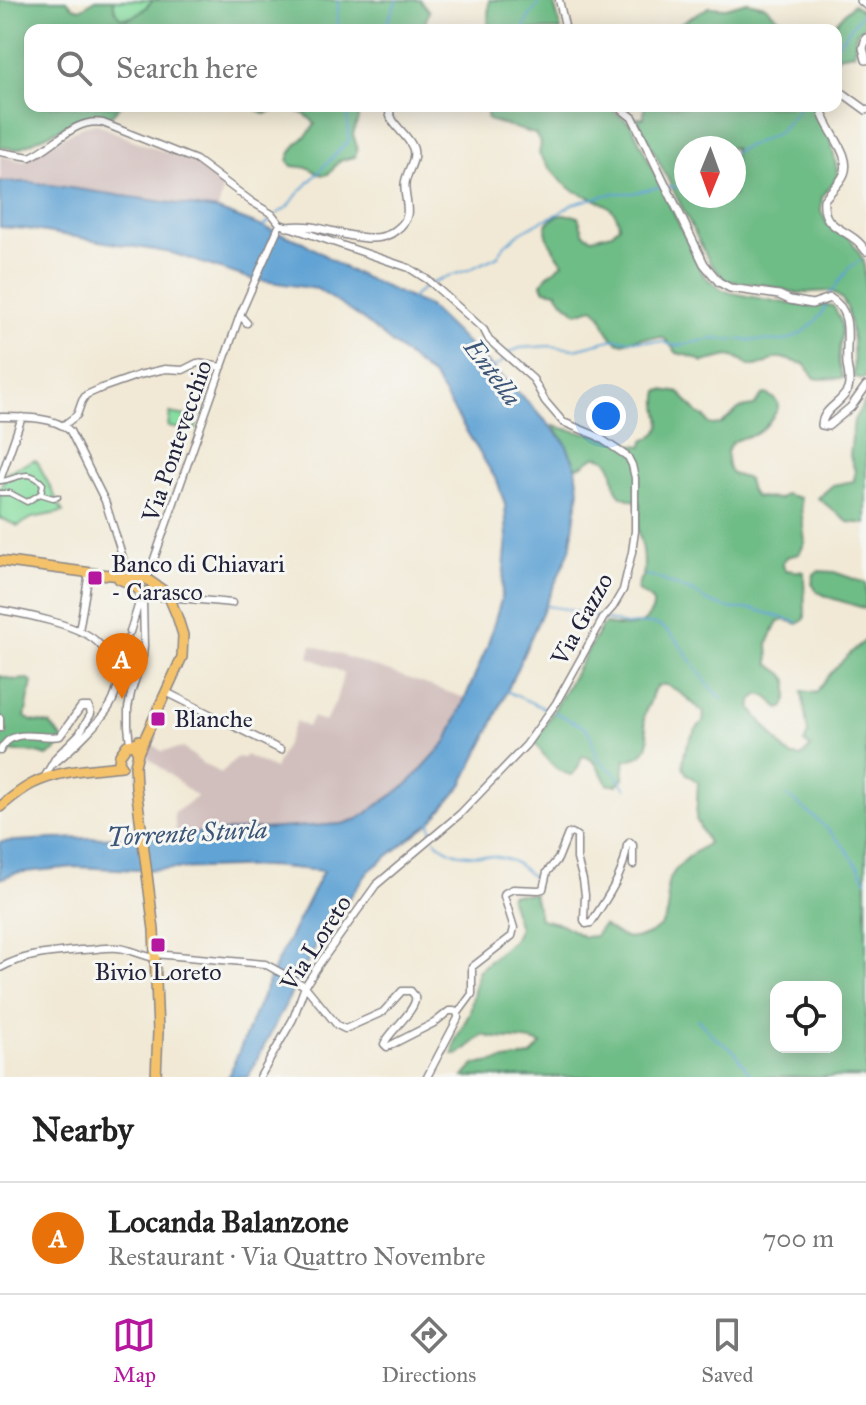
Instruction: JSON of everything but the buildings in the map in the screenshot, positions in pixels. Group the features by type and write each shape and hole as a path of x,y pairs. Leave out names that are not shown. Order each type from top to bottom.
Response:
{"main road":[{"path":"0,561 129,577 171,602 180,624 182,657 149,728 134,747 127,766"},
{"path":"100,574 145,586"},
{"path":"96,768 120,755 127,745 134,747"},
{"path":"120,755 119,762 127,766 136,787 154,930 158,1032 156,1077"},
{"path":"0,807 29,785 44,778 96,768 127,766"}],"street":[{"path":"559,0 565,24"},
{"path":"860,0 866,5"},
{"path":"866,38 863,48 866,60"},
{"path":"842,94 866,110"},
{"path":"282,226 312,227 353,236 383,238 401,226 407,216 405,183 414,156 413,146 396,128 389,112"},
{"path":"626,112 633,118 704,264 719,282 730,288 779,295 812,304 830,298 844,311 849,334 849,387 826,412 822,425 828,426 851,407 866,386"},
{"path":"822,112 846,165 843,176 824,200 825,214 829,221 866,251"},
{"name":"Via Gazzo","path":"0,152 30,157 82,124 94,121 196,160 272,214 282,226 409,268 428,280 533,379 545,401 563,422 597,436 628,457 635,478 635,531 623,590 604,617 556,703 526,745 477,799 424,844"},
{"name":"Via Pontevecchio","path":"145,586 240,314 282,226"},
{"path":"240,314 247,323"},
{"path":"64,425 77,415 86,395 139,375 165,369 183,370 200,362 222,367"},
{"path":"0,417 22,417 64,425 70,431 105,499 129,577"},
{"path":"0,493 10,493 27,502 41,494 43,486 39,479 30,475 15,473 5,481 0,480 22,417"},
{"path":"41,494 58,497"},
{"path":"79,631 89,573"},
{"path":"134,747 128,726 128,708 143,656 145,586"},
{"path":"51,765 113,702 145,586"},
{"path":"171,602 232,603"},
{"path":"0,610 79,631 96,640 121,670"},
{"path":"130,632 144,630"},
{"path":"166,692 281,750"},
{"path":"0,751 3,745 24,735 60,736 81,707 89,707 91,714 79,734 64,748 44,778"},
{"path":"0,718 0,728"},
{"path":"427,1077 458,1013 472,994 472,967 512,936 514,928 505,893 513,889 543,889 547,872 558,859 568,834 572,833 577,836 577,859 585,895 584,920 586,924 591,923 622,874 630,842 633,845 633,865"},
{"name":"Via Loreto","path":"260,1077 293,1019 303,985 376,885 424,844"},
{"path":"0,968 29,956 121,948 141,955 265,964 303,985 337,1025 345,1029 383,1012 402,991 411,991 415,1001 399,1026 385,1039 387,1047 434,1023 449,1011 458,1013"}],"shaded area":[{"path":"97,124 193,163 212,175 224,185 218,210 30,182 0,182 0,156 24,161 82,126"},
{"path":"312,645 465,698 447,741 407,785 358,819 342,824 176,834 174,813 197,797 145,755 151,743 161,751 184,748 221,773 237,757 246,755 275,769 296,721 307,727 313,717 325,722 335,703 344,673 309,657"}],"green space":[{"path":"0,0 67,0 80,9 96,0 113,0 115,10 124,19 135,16 153,0 420,0 429,11 425,24 24,24 24,112 114,112 107,120 91,117 76,121 20,148 0,147"},
{"path":"113,0 153,0 137,14 123,18 114,12"},
{"path":"489,0 553,0 559,24 490,24"},
{"path":"747,2 765,6 780,19 792,24 680,24 709,7 726,8"},
{"path":"853,4 866,14 866,25 856,33 854,53 842,55 842,24 835,24"},
{"path":"297,112 358,112 353,134 357,147 355,157 339,161 325,175 309,168 292,166 288,161 293,149 315,124"},
{"path":"487,112 615,112 631,124 704,276 732,293 793,304 833,306 842,329 839,365 843,378 815,378 804,364 782,358 755,366 729,356 703,362 677,353 662,337 620,343 612,337 596,310 593,308 577,313 557,292 545,290 541,285 547,276 563,263 547,235 546,229 551,220 561,215 578,217 584,234 592,238 612,233 619,226 617,217 607,206 570,188 557,177 539,154 541,144 535,134 488,120"},
{"path":"644,112 819,112 831,139 838,176 822,197 821,211 827,224 850,238 864,261 864,379 854,377 853,340 847,308 842,299 831,291 797,293 766,285 726,281 710,263 682,208 746,208 746,136 674,136 674,191 637,118 644,118"},
{"path":"659,391 680,393 698,414 713,425 721,424 740,408 754,406 762,395 766,394 778,403 778,409 761,431 731,444 727,459 732,474 748,479 755,497 779,499 785,494 800,498 805,543 799,554 787,557 782,563 785,570 804,572 805,619 798,624 778,621 768,643 769,664 788,680 788,696 780,709 760,694 752,704 752,710 786,752 801,757 811,747 804,743 808,734 802,691 816,693 839,665 866,640 866,1077 464,1077 474,1065 531,1056 541,1044 483,1035 458,1055 453,1054 456,1039 470,1012 478,971 513,940 519,928 511,894 534,894 540,919 561,924 584,937 595,936 603,925 622,936 644,936 660,926 667,915 668,883 675,871 708,843 696,819 698,782 686,773 683,760 690,738 703,722 704,713 669,686 654,689 644,717 648,745 640,756 625,760 623,778 617,785 609,785 594,762 587,757 582,756 572,775 566,774 546,758 535,743 602,626 640,624 649,616 653,605 637,590 644,567 638,530 640,503 617,492 612,468 605,459 596,457 576,467 554,426 643,446 644,441 653,436 661,425"},
{"path":"866,400 866,524 848,522 818,498 833,485 854,481 855,471 850,456 854,420"},
{"path":"170,413 198,418 195,431 168,427"},
{"path":"34,460 63,512 32,518 18,526 0,518 0,489 7,472"},
{"path":"818,571 834,572 866,583 866,609 818,592 812,584"},
{"path":"0,676 32,682 25,717 50,724 64,740 55,751 47,756 0,749"}],"water":[{"name":"Entella","path":"0,182 30,182 218,210 303,242 348,270 428,306 531,405 565,442 576,467 579,490 570,550 462,785 432,821 369,871 321,936 248,1077 228,1077 275,966 323,871 269,866 137,870 75,867 15,873 0,879 0,842 342,824 358,819 407,785 447,741 487,647 501,600 507,538 505,505 498,483 434,378 361,318 317,289 251,279 172,253 0,227"}],"waterway":[{"path":"338,0 338,24"},
{"path":"387,24 397,0"},
{"path":"526,24 542,0"},
{"path":"842,39 865,10"},
{"path":"277,214 289,206 349,140 347,112"},
{"path":"746,147 778,133 796,112"},
{"path":"411,299 440,279 498,256 505,245 521,232 572,204 614,193 661,187"},
{"path":"668,187 674,187"},
{"path":"263,228 272,218"},
{"path":"830,294 849,268 861,260"},
{"name":"Entella","path":"492,368 501,363 508,353 520,348 550,346 575,349 614,339 663,342 675,346 712,339 783,341 809,327 820,316 826,303"},
{"path":"646,575 721,606 753,609 797,622"},
{"path":"546,606 626,625 657,625 674,638 723,699"},
{"path":"506,691 548,710"},
{"path":"554,712 584,727 590,734 598,760 615,773 626,789"},
{"path":"788,796 832,834 866,880"},
{"path":"430,821 432,834"},
{"path":"435,840 453,852 512,861 537,881"},
{"path":"697,1019 714,1037 734,1051 752,1077"}],"place":[{"name":"Banco di Chiavari - Carasco","path":"95,578"},
{"name":"Locanda Balanzone","path":"122,699"},
{"name":"Blanche","path":"158,719"},
{"name":"Bivio Loreto","path":"158,945"}],"water label":[{"name":"Torrente Sturla","path":"187,833"}]}
